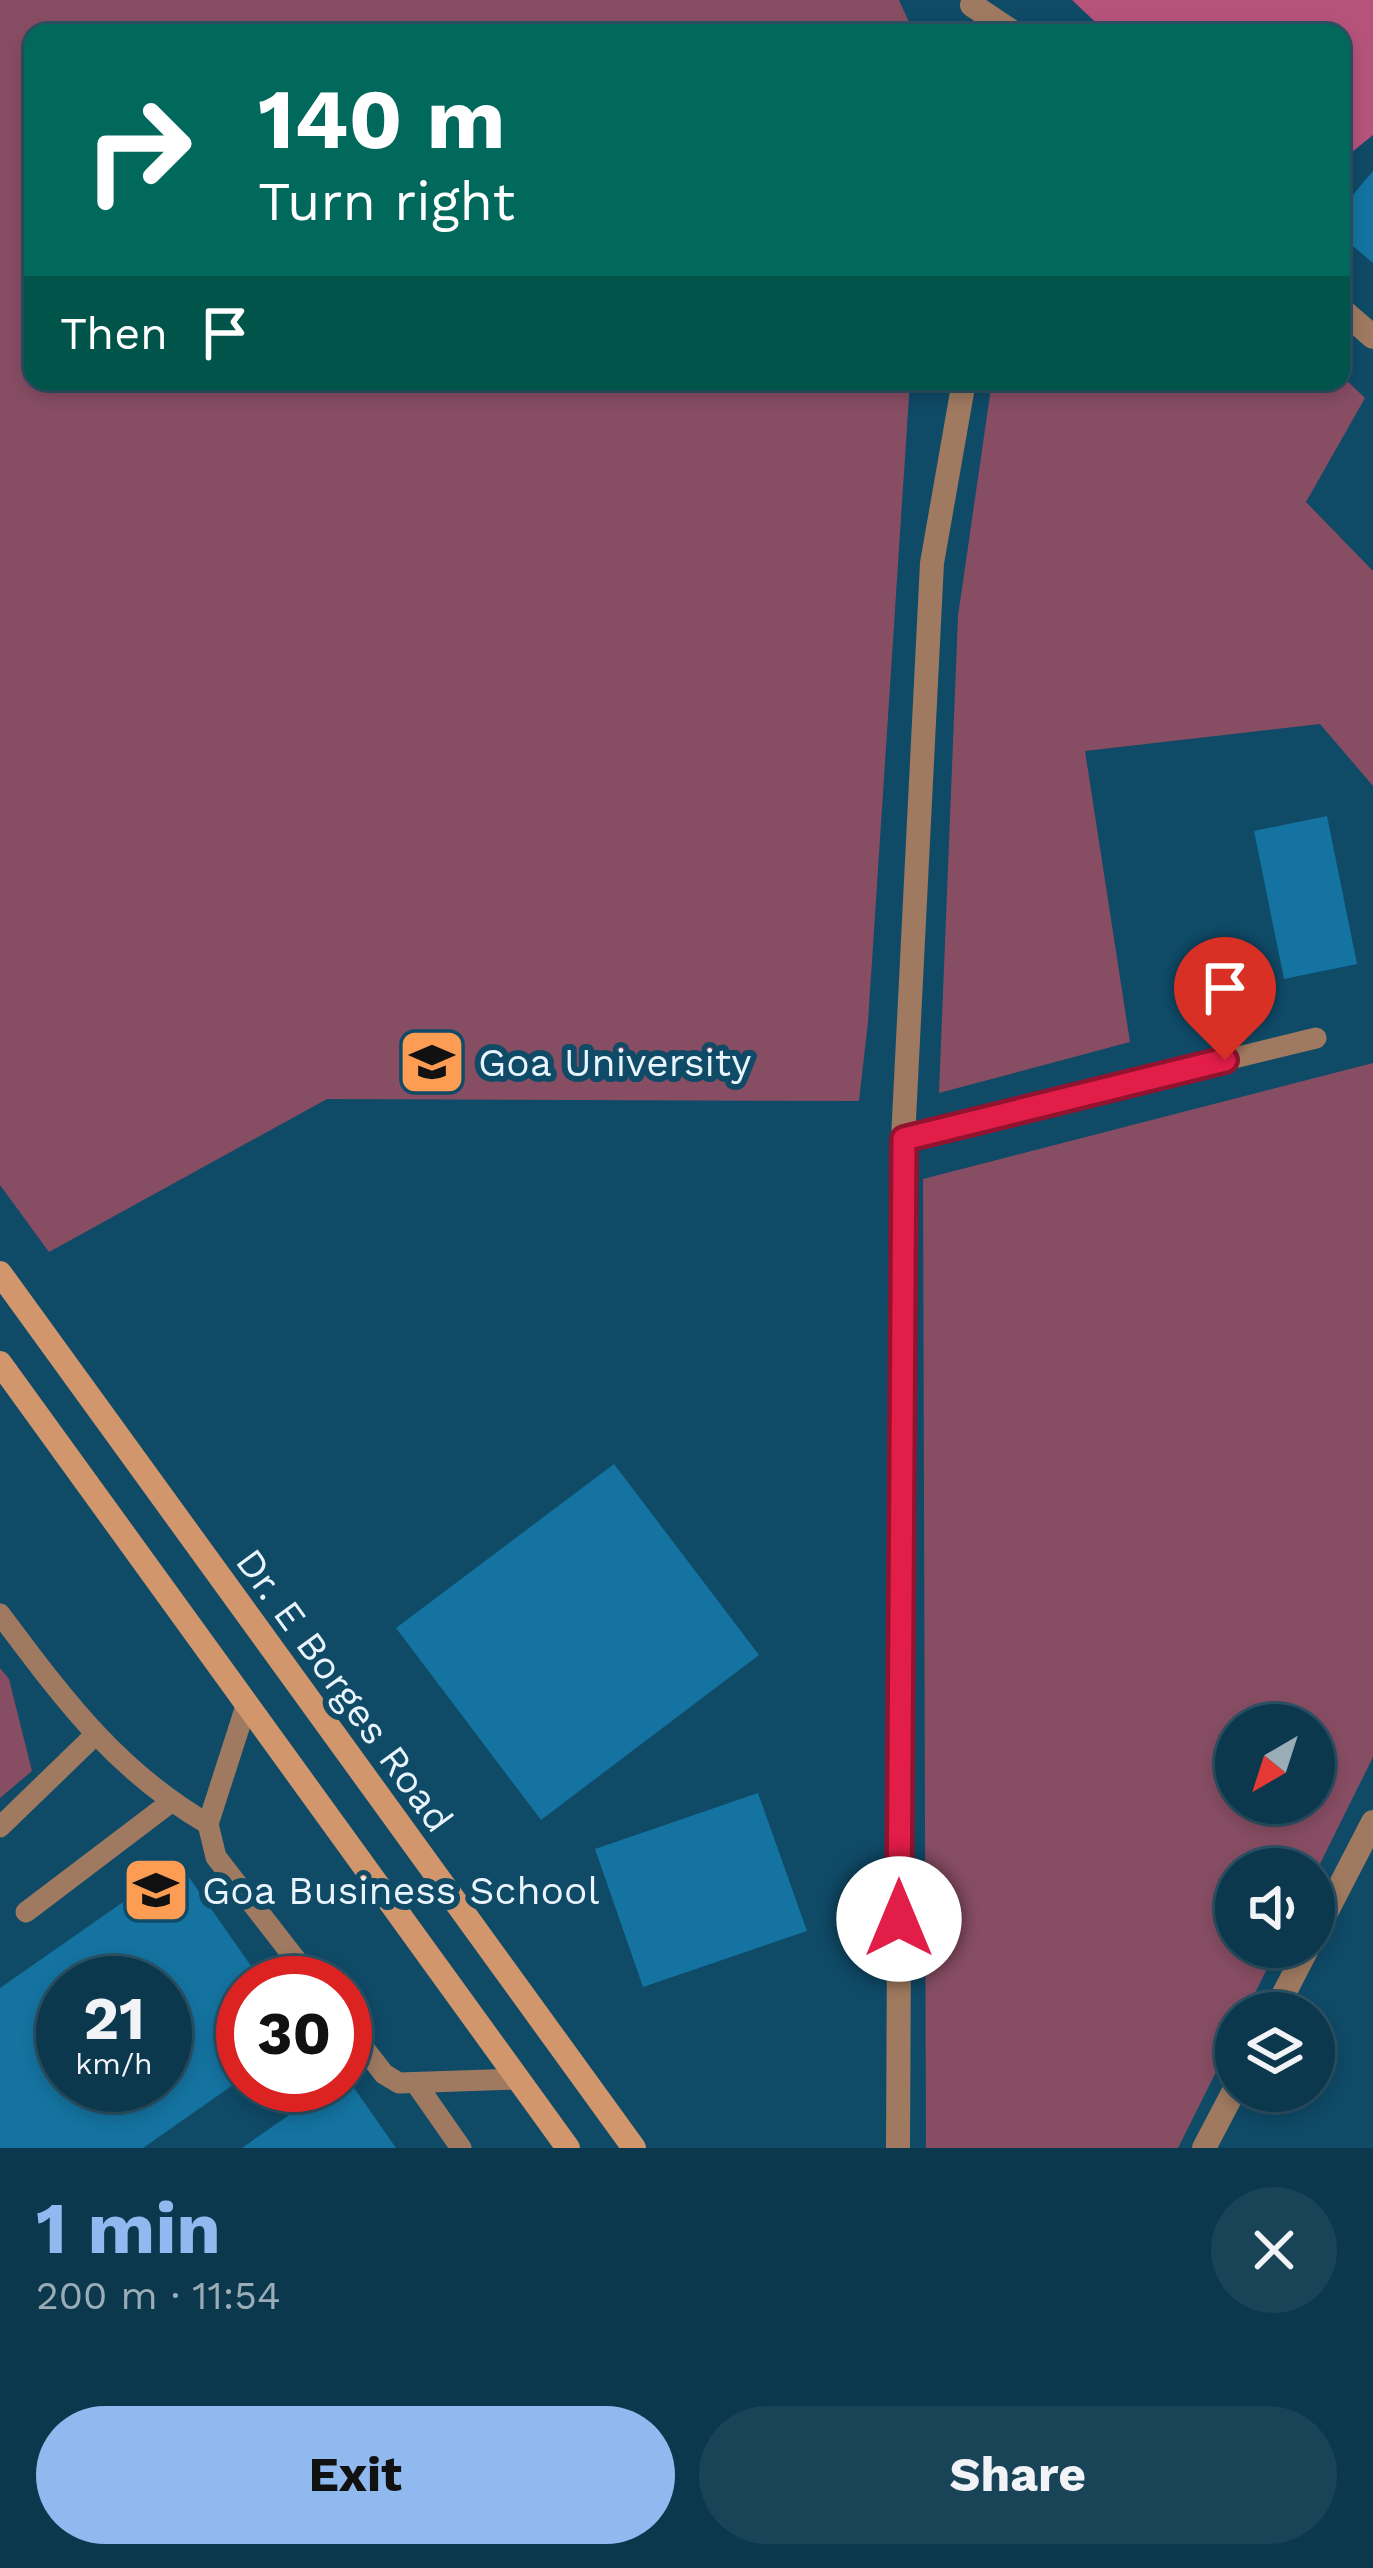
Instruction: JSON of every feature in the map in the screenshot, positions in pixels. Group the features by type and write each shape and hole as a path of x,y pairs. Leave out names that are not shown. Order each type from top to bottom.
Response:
{"main road":[{"name":"Dr. E Borges Road","path":"0,1273 634,2148"},
{"path":"0,1363 568,2148"}],"street":[{"path":"970,3 1001,24"},
{"path":"1350,317 1373,337"},
{"path":"898,2148 904,1139 932,563 962,390"},
{"path":"1335,1895 1373,1822"},
{"path":"1204,2148 1223,2112"}],"lane":[{"path":"904,1139 1316,1038"},
{"path":"0,1614 94,1736 171,1802 208,1824"},
{"path":"246,1706 208,1824 216,1857 293,1956"},
{"path":"0,1827 94,1736"},
{"path":"26,1912 171,1802"},
{"path":"372,2059 399,2083 518,2079"},
{"path":"417,2085 461,2148"}],"shaded area":[{"path":"0,0 899,0 910,24 24,24 24,390 909,390 859,1101 327,1099 49,1252 0,1185"},
{"path":"1072,0 1373,0 1373,135 1350,154 1350,24 1097,24"},
{"path":"1350,384 1365,398 1306,502 1373,571 1373,786 1320,724 1085,751 1130,1042 939,1093 958,616 991,390 1350,390"},
{"path":"1373,1063 1373,1757 1328,1848 1215,1848 1215,1968 1268,1968 1256,1992 1215,1992 1215,2074 1178,2148 926,2148 923,1179"},
{"path":"0,1668 9,1679 32,1771 0,1798"}],"building":[{"path":"1373,171 1373,263 1350,244 1350,198"},
{"path":"1327,816 1357,964 1284,979 1254,831"},
{"path":"614,1464 759,1655 541,1820 396,1628"},
{"path":"758,1793 807,1931 643,1987 595,1849"},
{"path":"179,1863 244,1956 216,1956 216,2097 143,2148 0,2148 0,1988 36,1963 36,2112 192,2112 192,1956 46,1956"},
{"path":"293,2112 371,2112 396,2148 242,2148"}],"place":[{"name":"Goa University","path":"432,1062"},
{"name":"Goa Business School","path":"156,1890"}],"route":[{"path":"899,1919 904,1139 1225,1060"}]}
